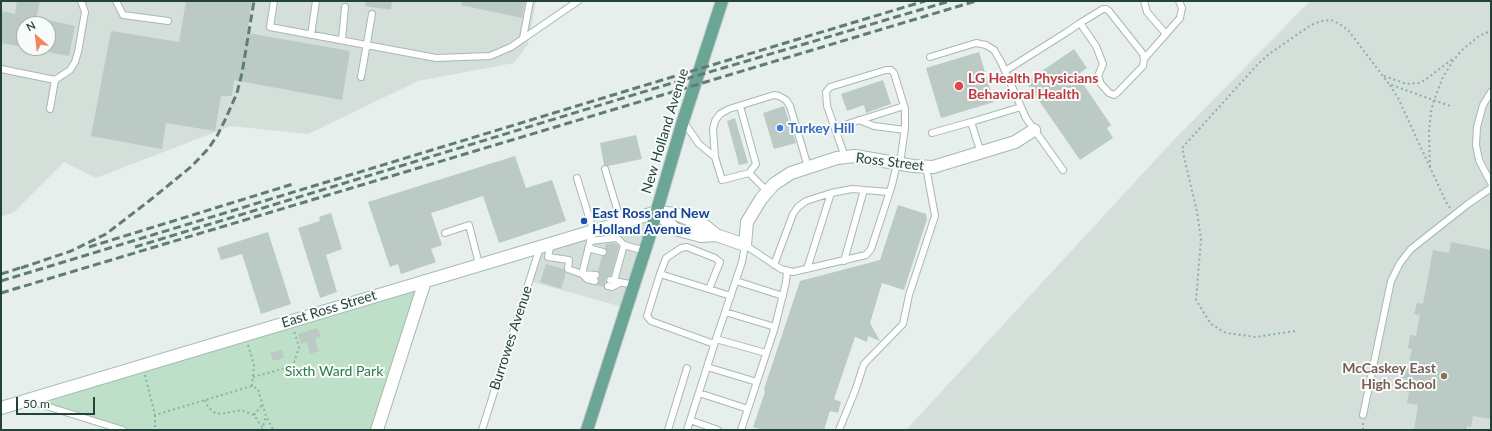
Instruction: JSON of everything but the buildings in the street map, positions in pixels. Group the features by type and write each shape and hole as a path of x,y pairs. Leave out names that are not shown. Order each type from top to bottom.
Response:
{"main road":[{"name":"New Holland Avenue","path":"587,430 657,212 683,121 722,1"}],"street":[{"name":"Ross Street","path":"745,245 747,222 767,191 782,178 791,173 845,157 864,157 926,167 944,164 1015,142 1034,130"},
{"name":"East Ross Street","path":"1,408 479,264 546,245 590,240 617,223 657,212"},
{"path":"657,212 675,229 702,236 716,235 745,245"},
{"path":"377,430 425,281"}],"lane":[{"path":"1,69 55,80 70,70 75,62 83,29 85,12 81,1"},
{"path":"116,1 123,15 168,21"},
{"path":"274,1 270,27 436,58 490,56 511,47 578,1"},
{"path":"312,35 316,1"},
{"path":"523,38 530,1"},
{"path":"1144,1 1147,12 1166,34"},
{"path":"1080,24 1096,46 1104,64 1098,76 1101,84 1109,93 1114,95 1142,66 1144,59 1180,18 1182,8 1179,1"},
{"path":"342,40 345,7"},
{"path":"1005,71 1103,9 1109,10 1143,54 1144,59"},
{"path":"361,77 372,14"},
{"path":"930,57 976,43 986,45 994,50 1026,118 1062,170"},
{"path":"687,430 744,256 745,245 786,271 793,272 862,257 870,252 898,163 904,130 904,106 894,73 891,70 886,70 830,88 826,92 827,106 845,157"},
{"path":"50,109 55,80"},
{"path":"1491,92 1483,105 1477,128 1476,145 1479,160 1491,183"},
{"path":"740,106 756,164 749,173 722,180 715,157 713,129 715,121 720,114 729,109 774,95 786,100 790,106 808,167"},
{"path":"835,128 904,106"},
{"path":"932,133 1021,106"},
{"path":"859,120 874,126 904,130"},
{"path":"683,121 699,144 715,157"},
{"path":"971,122 981,153"},
{"path":"839,430 864,364 903,324 909,296 935,216 926,167"},
{"path":"606,169 617,223 617,238 624,245 644,251"},
{"path":"749,173 767,191"},
{"path":"577,178 590,240 582,274"},
{"path":"1363,415 1392,281 1400,263 1410,249 1491,188"},
{"path":"774,264 793,214 798,207 806,201 831,193 852,189 889,192"},
{"path":"844,261 864,190"},
{"path":"807,269 831,193"},
{"path":"445,233 469,225 479,264"},
{"path":"590,240 617,238"},
{"path":"590,240 603,252"},
{"path":"546,245 548,256 569,260 568,270 582,274 587,279 595,278"},
{"name":"Burrowes Avenue","path":"482,430 546,245"},
{"path":"624,245 619,256 613,282 634,284"},
{"path":"710,289 720,262 715,258 687,247 681,248 666,258 647,316 651,321 715,341 766,353"},
{"path":"741,430 775,327 786,282 786,271"},
{"path":"660,274 731,296"},
{"path":"736,281 782,296"},
{"path":"725,312 775,327"},
{"path":"707,366 757,382"},
{"path":"668,430 687,368"},
{"path":"699,393 748,409"},
{"path":"27,400 123,430"},
{"path":"690,420 718,430"}],"path":[{"path":"1295,331 1256,337 1226,333 1211,324 1196,300 1201,239 1197,212 1182,148 1257,64 1269,54 1312,25 1321,21 1331,20 1348,30 1400,100 1446,202 1455,214"},
{"path":"1430,167 1429,132 1434,100 1443,77 1461,51 1479,36 1491,31"},
{"path":"1383,76 1407,84 1419,83 1451,60 1453,61"},
{"path":"1389,84 1450,106"},
{"path":"253,377 293,366 299,347 291,321"},
{"path":"245,335 254,365 252,386"},
{"path":"142,365 155,415 155,430"},
{"path":"155,415 252,386 258,389 266,416 273,430"},
{"path":"205,400 208,407 215,413 221,414 241,410 254,415 262,429"},
{"path":"254,415 262,405"},
{"path":"262,429 266,416"}],"shaded area":[{"path":"1,1 536,1 528,44 514,63 418,81 308,134 231,126 96,178 64,162 14,212 1,217"},
{"path":"1310,1 1491,1 1491,430 906,430 1170,144"},
{"path":"657,212 626,308 533,282 541,246"}],"green space":[{"name":"Sixth Ward Park","path":"425,281 377,430 123,430 27,400"}],"railway":[{"path":"21,268 71,251 106,234 192,166 208,149 217,136 237,93 242,73 254,1"},
{"path":"1,281 925,1"},
{"path":"135,247 679,81 950,1"},
{"path":"1,293 976,1"},
{"path":"89,247 293,184"},
{"path":"1,274 26,266"}],"place":[{"name":"LG Health Physicians Behavioral Health","path":"959,86"},
{"name":"Turkey Hill","path":"780,128"},
{"name":"East Ross and New Holland Avenue","path":"584,221"},
{"name":"McCaskey East High School","path":"1444,376"}]}
